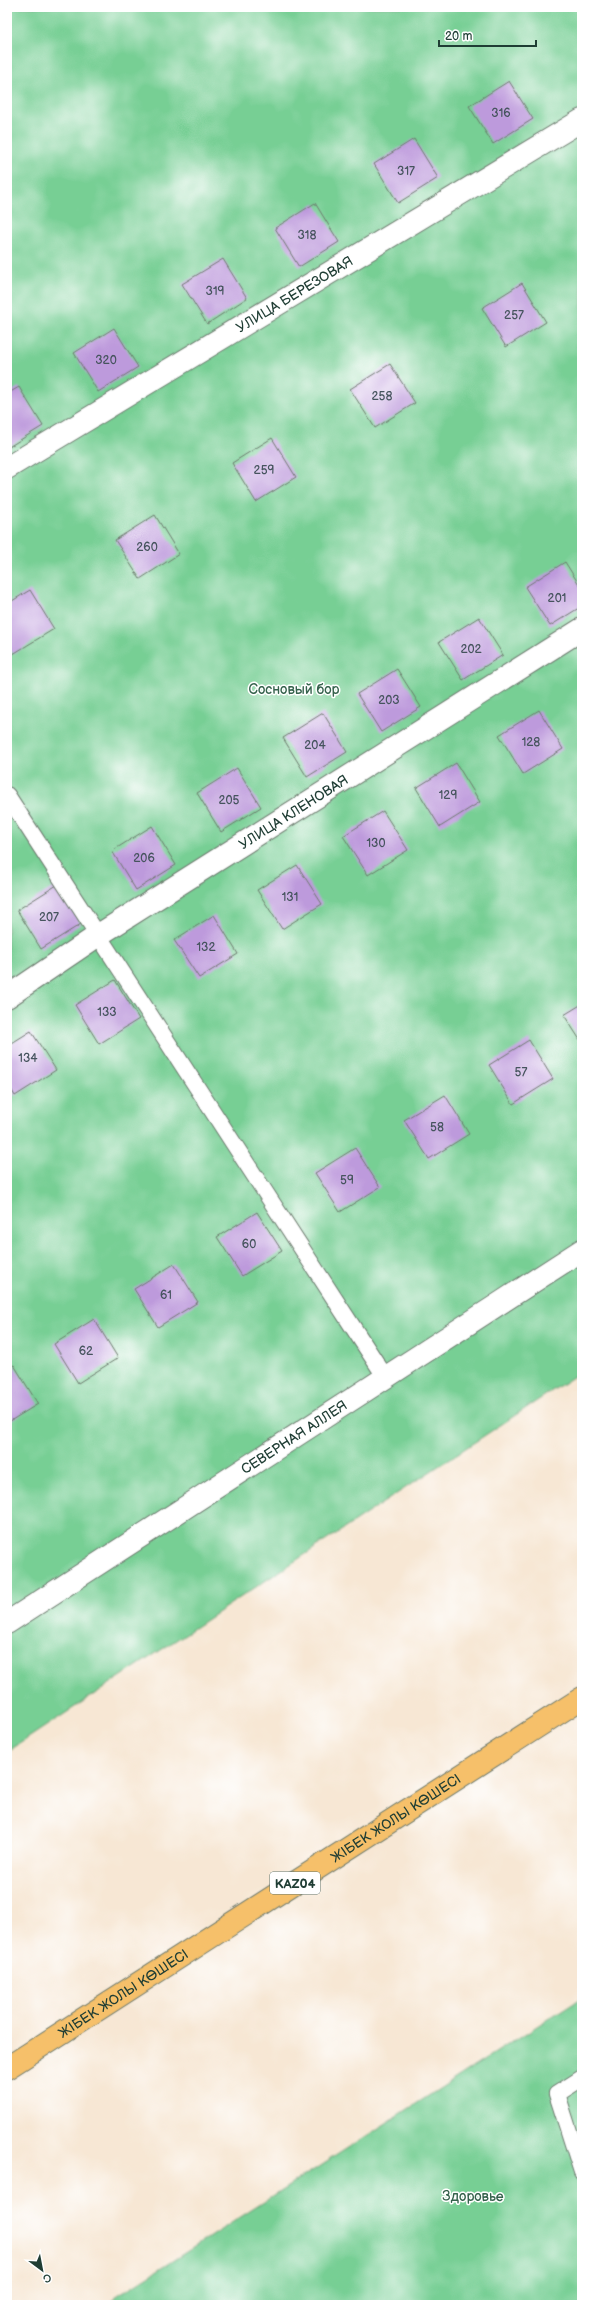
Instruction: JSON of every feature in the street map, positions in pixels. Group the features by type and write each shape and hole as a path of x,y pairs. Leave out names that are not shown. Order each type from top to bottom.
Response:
{"highway":[{"name":"ЖІБЕК ЖОЛЫ КӨШЕСІ","path":"7,2068 582,1698"}],"street":[{"name":"УЛИЦА БЕРЕЗОВАЯ","path":"7,468 582,120"},
{"name":"УЛИЦА КЛЕНОВАЯ","path":"7,997 97,936 582,629"},
{"name":"СЕВЕРНАЯ АЛЛЕЯ","path":"7,1623 582,1250"}],"lane":[{"path":"7,795 97,936 386,1378"},
{"path":"582,2078 556,2094 582,2172"}],"green space":[{"name":"Сосновый бор","path":"7,7 582,7 582,1371 7,1752"},
{"name":"Здоровье","path":"582,1997 582,2305 104,2305"}],"building":[{"path":"509,81 533,119 493,144 469,106"},
{"path":"414,139 438,178 398,203 374,164"},
{"path":"315,203 339,242 299,267 275,228"},
{"path":"223,259 247,298 207,324 182,284"},
{"path":"522,283 546,322 506,347 482,308"},
{"path":"114,328 138,367 98,392 74,353"},
{"path":"390,364 415,403 375,428 350,389"},
{"path":"19,387 43,426 7,448 7,394"},
{"path":"272,438 296,477 256,502 232,463"},
{"path":"155,515 179,554 140,579 115,540"},
{"path":"565,562 582,589 582,606 550,626 525,587"},
{"path":"30,590 54,629 13,654 7,644 7,604"},
{"path":"479,617 503,655 463,680 439,642"},
{"path":"397,669 421,707 381,732 357,694"},
{"path":"539,710 563,749 523,774 499,735"},
{"path":"323,713 347,752 307,777 283,738"},
{"path":"456,763 480,802 440,827 416,788"},
{"path":"237,768 261,807 221,832 197,793"},
{"path":"383,811 408,850 368,875 343,836"},
{"path":"152,826 176,865 136,890 112,851"},
{"path":"297,865 322,904 282,929 257,890"},
{"path":"57,885 81,924 41,949 17,910"},
{"path":"214,915 238,954 199,978 174,940"},
{"path":"115,980 139,1019 99,1044 75,1005"},
{"path":"582,1004 582,1043 564,1015"},
{"path":"31,1031 56,1070 15,1096 7,1082 7,1046"},
{"path":"529,1040 553,1079 513,1104 489,1065"},
{"path":"445,1095 469,1134 429,1159 404,1120"},
{"path":"355,1148 380,1187 340,1212 315,1173"},
{"path":"257,1212 282,1251 242,1276 217,1237"},
{"path":"174,1264 198,1302 158,1327 134,1289"},
{"path":"94,1319 118,1358 78,1383 54,1344"},
{"path":"14,1365 38,1404 7,1423 7,1369"}]}
